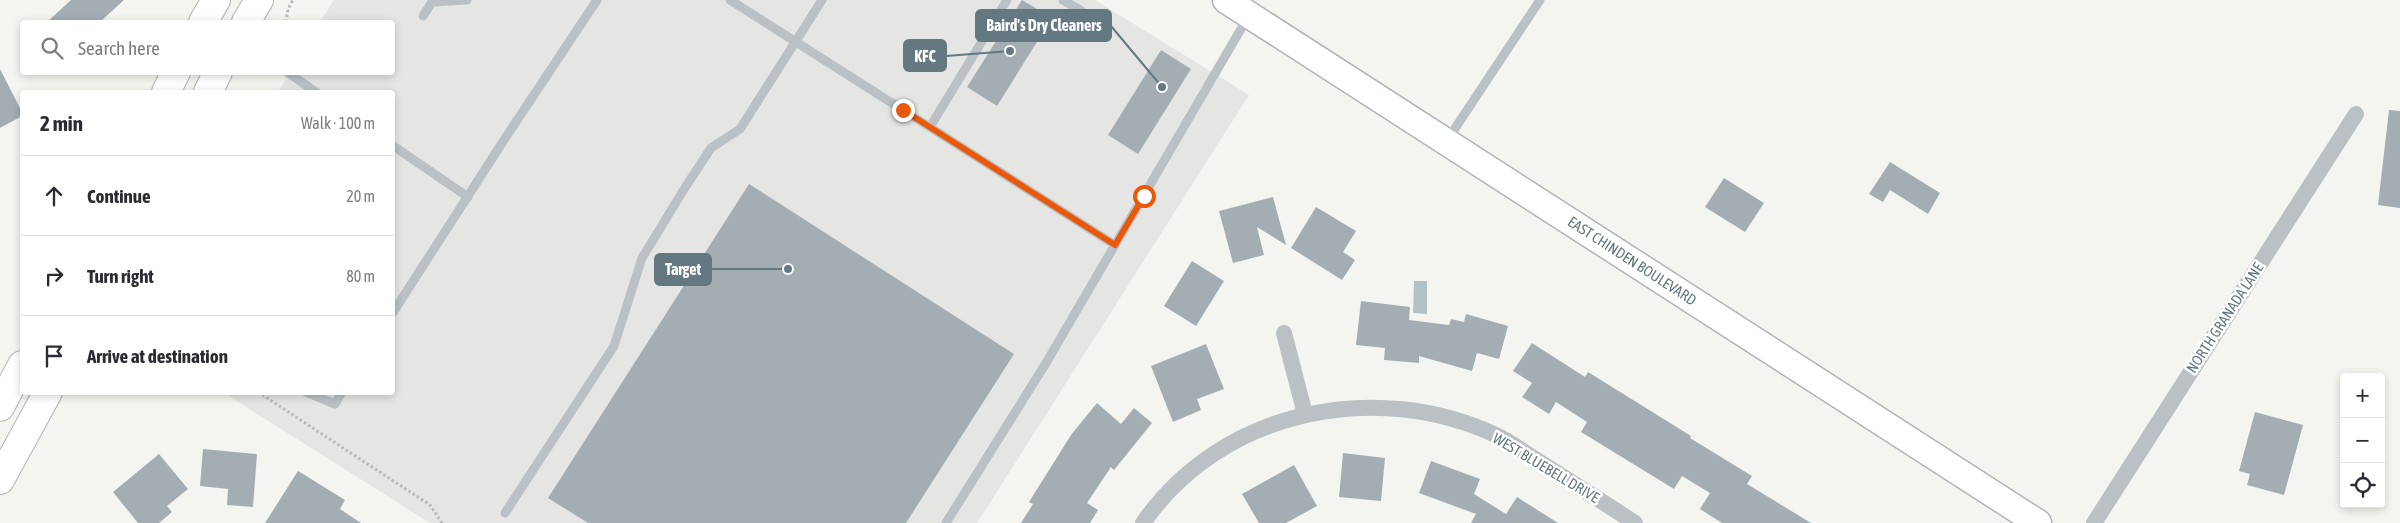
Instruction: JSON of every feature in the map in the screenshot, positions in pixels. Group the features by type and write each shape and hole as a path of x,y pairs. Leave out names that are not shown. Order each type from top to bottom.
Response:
{"highway":[{"path":"204,20 216,0"},
{"path":"247,20 259,0"},
{"path":"167,90 174,75"},
{"path":"209,90 216,75"},
{"path":"1,402 20,369"},
{"path":"0,480 46,395"}],"main road":[{"name":"EAST CHINDEN BOULEVARD","path":"1226,0 2038,523"}],"street":[{"name":"NORTH GRANADA LANE","path":"2094,523 2356,114"},
{"path":"1284,333 1305,414"},
{"name":"WEST BLUEBELL DRIVE","path":"1143,523 1166,496 1206,458 1254,431 1279,421 1305,414 1331,410 1382,408 1407,410 1456,421 1499,437 1636,523"}],"lane":[{"path":"423,16 432,2 467,0"},
{"path":"395,309 597,0"},
{"path":"730,0 1115,245"},
{"path":"505,513 614,346 642,258 686,186 711,148 740,129 822,0"},
{"path":"930,127 1007,0"},
{"path":"1063,0 1080,10 1091,23 1090,32"},
{"path":"1446,142 1483,82 1540,0"},
{"path":"946,523 1046,363 1250,14"},
{"path":"291,75 313,90"},
{"path":"395,147 468,197"},
{"path":"313,395 335,404 340,395"}],"path":[{"path":"286,20 288,9 293,0"},
{"path":"263,395 430,505 442,523"}],"shaded area":[{"path":"334,0 1095,0 1249,95 977,523 430,523 227,395 395,395 395,90 279,90 289,75 395,75 395,20 321,20"},
{"path":"1414,281 1427,281 1427,314 1413,313"}],"building":[{"path":"71,0 124,0 102,20 49,20"},
{"path":"1022,0 1052,18 997,106 967,87"},
{"path":"1161,50 1191,69 1138,154 1108,135"},
{"path":"0,69 20,108 20,117 0,128"},
{"path":"2389,110 2400,111 2400,208 2378,205"},
{"path":"1890,162 1940,193 1928,214 1890,190 1883,202 1869,194"},
{"path":"1724,178 1764,203 1745,232 1705,207"},
{"path":"749,184 1014,354 906,523 588,523 548,498"},
{"path":"1273,197 1286,245 1257,227 1264,255 1233,263 1219,211"},
{"path":"1316,207 1356,231 1343,252 1355,260 1342,280 1291,248"},
{"path":"1192,261 1224,281 1196,326 1164,306"},
{"path":"1361,301 1410,307 1409,320 1449,325 1451,319 1464,322 1466,314 1508,326 1499,359 1477,353 1472,371 1419,356 1419,363 1384,360 1385,348 1356,345"},
{"path":"1532,343 1585,377 1588,372 1691,436 1690,438 1752,476 1747,484 1811,523 1722,523 1700,509 1710,493 1682,476 1674,489 1581,432 1587,422 1556,402 1549,414 1522,397 1532,383 1513,371"},
{"path":"1206,344 1224,389 1197,399 1201,410 1173,422 1151,366"},
{"path":"1097,403 1121,424 1134,408 1152,423 1114,470 1111,467 1087,503 1098,510 1090,523 1021,523 1033,504 1029,502 1071,435"},
{"path":"2255,412 2303,425 2284,495 2247,485 2250,474 2239,471"},
{"path":"203,449 257,454 253,507 227,505 228,489 200,486"},
{"path":"1343,453 1385,458 1381,501 1339,497"},
{"path":"159,454 188,489 167,506 172,512 159,523 138,523 113,492"},
{"path":"1431,461 1480,479 1474,494 1506,514 1517,497 1558,523 1471,523 1476,514 1419,493"},
{"path":"1294,465 1317,506 1286,523 1259,523 1242,494"},
{"path":"298,471 345,500 340,509 361,523 265,523"}],"place":[{"name":"KFC","path":"1010,51"},
{"name":"Baird's Dry Cleaners","path":"1162,87"},
{"name":"Target","path":"788,269"}],"route":[{"path":"903,110 1115,245 1144,196"}]}
